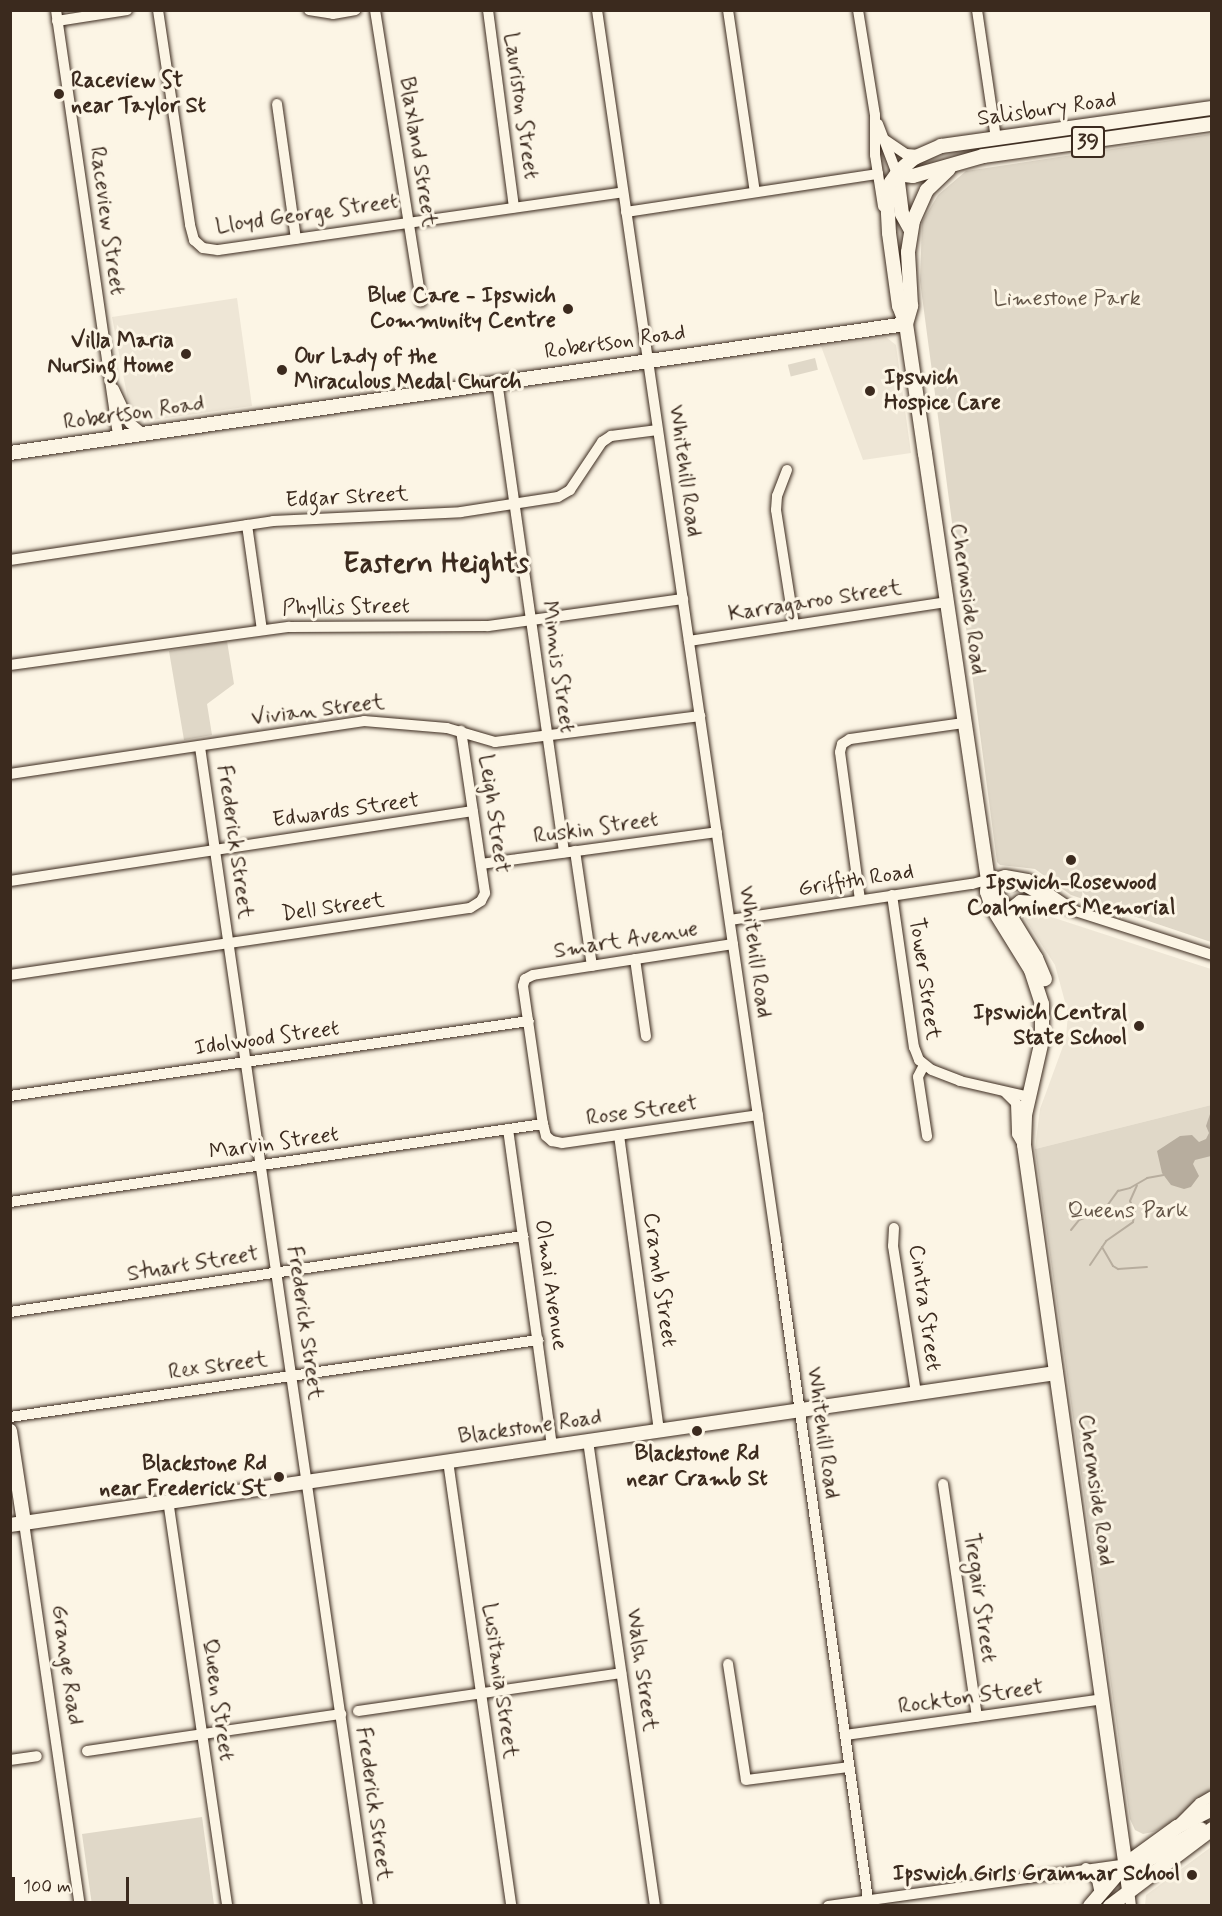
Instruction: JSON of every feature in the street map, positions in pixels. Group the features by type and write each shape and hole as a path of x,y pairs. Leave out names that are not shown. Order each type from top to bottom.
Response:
{"main road":[{"name":"Salisbury Road","path":"1212,108 941,147 919,155 897,174 905,177 923,175 965,160 997,154 1212,124"},
{"path":"996,139 997,154"},
{"name":"Salisbury Road","path":"911,232 917,210 927,190 942,174 965,160"},
{"path":"889,233 888,198 897,174"},
{"name":"Chermside Road","path":"897,174 902,214 911,232 908,252 911,306 906,324"},
{"name":"Chermside Road","path":"889,233 899,306 906,324 988,880 986,890 989,900 1031,970 1040,998 1042,1033 1035,1082"},
{"name":"Robertson Road","path":"10,453 648,359 906,324"},
{"name":"Chermside Road","path":"988,880 1041,968 1050,1001 1049,1043 1030,1097 1024,1122 1025,1148 1129,1890"},
{"name":"Blackstone Road","path":"17,1524 168,1500 1056,1373"},
{"name":"Grange Road","path":"10,1431 17,1524"},
{"path":"1090,1905 1125,1863 1156,1840 1212,1809"},
{"path":"1125,1863 1143,1863 1187,1834 1212,1827"},
{"path":"1110,1905 1212,1827"},
{"path":"1121,1830 1137,1843 1156,1840"}],"street":[{"path":"57,16 127,10"},
{"name":"Lloyd George Street","path":"159,10 190,225 195,240 203,248 218,250 406,221 623,192"},
{"path":"309,10 333,14 356,10"},
{"name":"Blaxland Street","path":"375,10 406,221 410,225 421,300"},
{"name":"Lauriston Street","path":"488,10 514,207"},
{"name":"Whitehill Road","path":"597,10 758,1115 868,1900"},
{"path":"728,10 755,192"},
{"name":"Chermside Road","path":"858,10 874,115 879,136 897,174"},
{"path":"977,10 996,139"},
{"name":"Raceview Street","path":"57,16 118,437"},
{"path":"277,104 296,239"},
{"path":"879,136 906,153 919,155"},
{"name":"Chermside Road","path":"879,136 878,174 889,233"},
{"path":"626,212 878,174"},
{"name":"Minnis Street","path":"497,381 547,736 592,966"},
{"path":"110,384 130,423 143,434"},
{"name":"Edgar Street","path":"10,560 247,525 462,512 558,497 570,490 602,441 611,436 658,430"},
{"path":"787,470 777,496 776,510 794,625"},
{"path":"247,525 262,630"},
{"name":"Phyllis Street","path":"10,665 289,627 488,626 683,599"},
{"name":"Karragaroo Street","path":"689,641 946,602"},
{"name":"Vivian Street","path":"10,774 364,721 416,723 461,731 495,742 700,716"},
{"path":"860,900 840,752 842,744 850,739 964,723"},
{"name":"Leigh Street","path":"461,731 481,864 484,893 481,901"},
{"name":"Frederick Street","path":"200,747 368,1905"},
{"name":"Edwards Street","path":"10,881 473,812"},
{"name":"Ruskin Street","path":"481,864 717,832"},
{"name":"Griffith Road","path":"730,920 988,880 1005,875 1024,877 1075,911"},
{"name":"Griffith Road","path":"988,880 1020,884 1053,903 1212,955"},
{"name":"Tower Street","path":"892,895 914,1047 924,1065 960,1082 1030,1097"},
{"path":"1009,916 1011,907 1020,900 1053,903"},
{"name":"Dell Street","path":"10,975 470,908 481,901"},
{"name":"Smart Avenue","path":"529,1022 523,986 525,978 733,944"},
{"path":"635,959 646,1036"},
{"path":"529,1022 543,1124"},
{"name":"Idolwood Street","path":"10,1096 529,1022"},
{"name":"Tower Street","path":"924,1065 918,1077 927,1136"},
{"path":"1005,1092 1016,1103 1017,1134 1025,1148"},
{"name":"Rose Street","path":"543,1124 546,1136 557,1143 758,1115"},
{"name":"Marvin Street","path":"10,1202 543,1124"},
{"name":"Olmai Avenue","path":"508,1129 552,1446"},
{"name":"Cramb Street","path":"619,1136 660,1430"},
{"name":"Cintra Street","path":"894,1228 893,1246 916,1393"},
{"name":"Stuart Street","path":"10,1312 523,1236"},
{"name":"Rex Street","path":"10,1417 538,1340"},
{"name":"Walsh Street","path":"588,1441 656,1905"},
{"name":"Lusitania Street","path":"448,1461 511,1905"},
{"name":"Tregair Street","path":"942,1484 977,1717"},
{"name":"Queen Street","path":"168,1500 227,1905"},
{"name":"Grange Road","path":"17,1524 80,1905"},
{"path":"728,1664 746,1780 849,1767"},
{"path":"358,1711 621,1673"},
{"name":"Rockton Street","path":"845,1735 1103,1699"},
{"path":"87,1751 341,1714"},
{"path":"10,1760 37,1756"},
{"path":"1177,1827 1200,1803 1212,1796"},
{"path":"828,1905 1125,1863"},
{"path":"1086,1868 1097,1880 1100,1894"},
{"name":"Chermside Road","path":"1129,1890 1131,1905"}],"shaded area":[{"path":"237,298 252,406 145,421 136,417 128,400 112,317"},
{"name":"Ipswich Hospice Care","path":"886,337 896,345 911,453 863,460 821,346"},
{"name":"Ipswich Central State School","path":"1033,911 1211,969 1211,1105 1035,1149 1040,1109 1066,1038 1068,1013 1055,965 1025,919 1027,913"},
{"path":"1211,1111 1211,1156 1195,1160 1193,1164 1199,1176 1191,1187 1184,1189 1171,1185 1162,1173 1157,1151 1180,1136 1192,1135 1199,1142 1206,1139 1209,1133 1206,1126"},
{"name":"Ipswich Girls Grammar School","path":"1211,1847 1211,1905 1145,1905 1146,1895"}],"green space":[{"name":"Limestone Park","path":"1212,134 1211,942 1071,895 1035,869 1000,865 997,862 920,281 922,222 938,195 966,171"},
{"path":"815,358 818,370 791,376 788,365"},
{"path":"227,641 234,684 207,704 212,735 184,740 169,651"},
{"name":"Queens Park","path":"1211,1105 1211,1802 1153,1832 1143,1834 1135,1830 1130,1819 1035,1149"},
{"path":"202,1817 214,1905 92,1905 82,1834"}],"waterway":[{"path":"1071,1230 1079,1220 1104,1210 1118,1191 1130,1188 1147,1178 1164,1175"},
{"path":"1090,1265 1106,1241 1133,1222 1135,1211 1130,1201 1137,1185"},
{"path":"1102,1247 1113,1266 1118,1269 1147,1267"}],"place":[{"name":"Raceview St near Taylor St","path":"59,94"},
{"name":"Blue Care - Ipswich Community Centre","path":"568,309"},
{"name":"Villa Maria Nursing Home","path":"186,354"},
{"name":"Our Lady of the Miraculous Medal Church","path":"282,370"},
{"name":"Ipswich Hospice Care","path":"870,391"},
{"name":"Ipswich-Rosewood Coalminers Memorial","path":"1071,860"},
{"name":"Ipswich Central State School","path":"1139,1026"},
{"name":"Blackstone Rd near Cramb St","path":"697,1431"},
{"name":"Blackstone Rd near Frederick St","path":"279,1477"},
{"name":"Ipswich Girls Grammar School","path":"1192,1875"}],"district":[{"name":"Eastern Heights","path":"436,565"}]}
